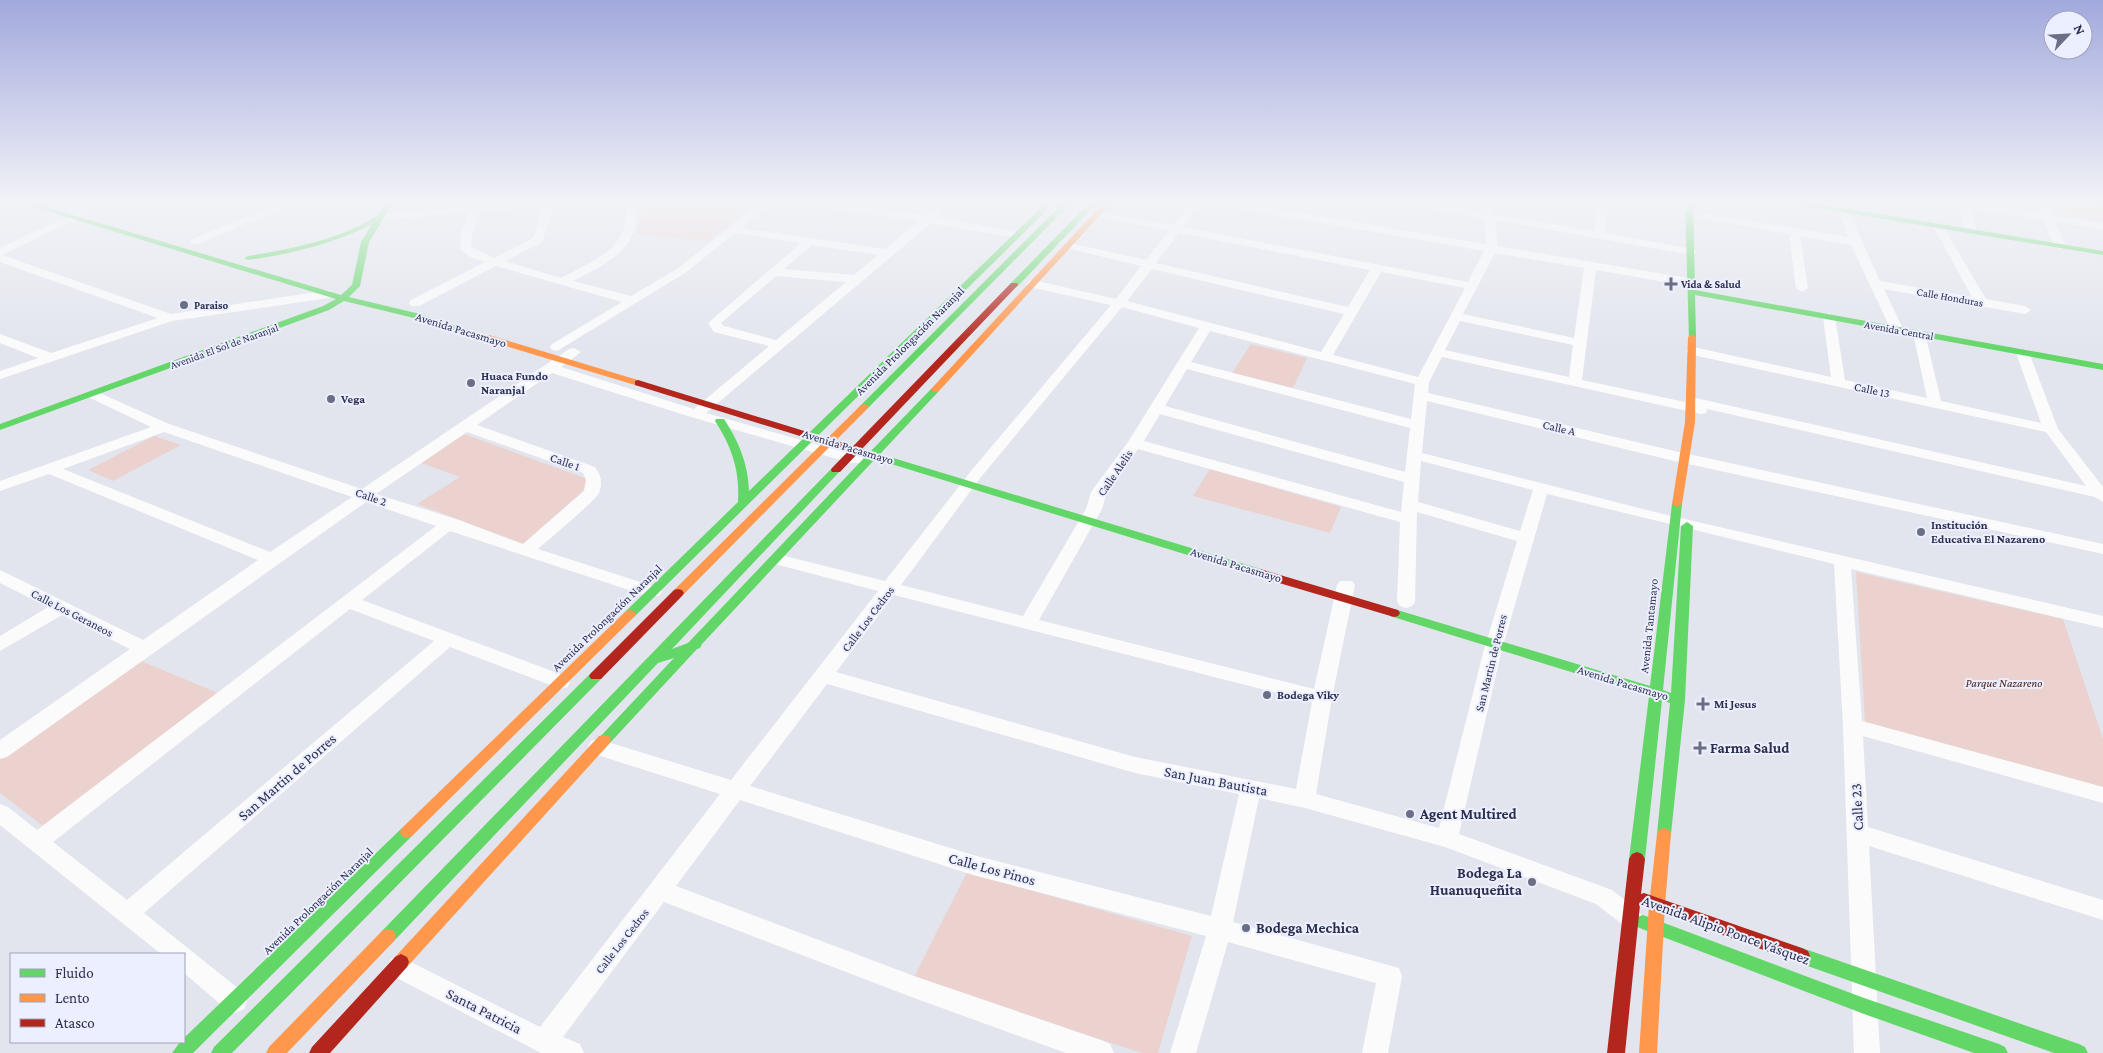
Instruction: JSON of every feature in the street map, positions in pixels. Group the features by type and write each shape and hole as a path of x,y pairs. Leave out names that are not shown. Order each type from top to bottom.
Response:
{"street":[{"name":"Avenida Pacasmayo","path":"180,250 343,298 417,316 556,358 839,433 855,449 870,459 974,476 1497,633 1678,700"},
{"path":"221,250 288,269"},
{"path":"248,258 300,250"},
{"path":"338,281 360,287 365,250"},
{"path":"467,250 497,263 634,301"},
{"path":"411,302 497,263 520,250"},
{"path":"564,281 604,258 613,250"},
{"path":"0,751 271,559 465,426 634,301 680,271 707,250"},
{"path":"779,345 718,329 714,323 800,250"},
{"path":"867,250 887,253"},
{"path":"696,414 890,250"},
{"name":"Avenida Prolongación Naranjal","path":"181,1053 808,441 1001,250"},
{"name":"Avenida Prolongación Naranjal","path":"220,1053 617,657 723,547 1020,250"},
{"path":"275,1053 1048,250"},
{"path":"318,1053 399,967 598,747 1066,250"},
{"path":"1089,250 1352,312"},
{"name":"Calle Los Cedros","path":"544,1042 737,791 974,476 1119,303 1160,250"},
{"path":"1282,250 1471,286"},
{"path":"1406,602 1409,512 1421,389 1455,316 1491,250"},
{"path":"1492,250 1694,288"},
{"path":"1681,250 1692,252"},
{"path":"1797,250 1802,288"},
{"path":"1859,250 1897,329"},
{"path":"1952,250 1981,302"},
{"path":"2085,250 2103,253"},
{"name":"Avenida Tantamayo","path":"1616,1053 1655,693 1653,676 1695,457 1700,350 1692,252"},
{"path":"0,258 170,318"},
{"path":"1575,382 1590,267"},
{"path":"1325,357 1376,268"},
{"path":"773,272 856,279"},
{"path":"1706,279 1707,300"},
{"name":"Calle A","path":"1033,284 1119,303 1325,357 1421,389 1695,457 2103,549"},
{"name":"Calle Honduras","path":"1875,284 2025,310"},
{"name":"Avenida El Sol de Naranjal","path":"0,427 312,315 360,287"},
{"name":"Avenida Central","path":"1694,288 1707,300 1829,317 2103,367"},
{"path":"0,375 170,318 329,294"},
{"name":"Avenida Pacasmayo","path":"411,302 442,311 696,414 826,446 855,449 883,446 939,463"},
{"path":"1455,316 1580,343"},
{"path":"1829,317 1839,383"},
{"path":"919,330 949,322"},
{"name":"Calle Alelis","path":"1028,623 1092,512 1099,492 1135,443 1206,326"},
{"path":"969,334 975,346"},
{"path":"1919,334 1935,404"},
{"path":"0,338 50,358"},
{"name":"Calle 13","path":"1700,350 1839,383 2051,429"},
{"name":"Avenida Pacasmayo","path":"574,352 713,400 808,441"},
{"path":"556,358 574,352"},
{"path":"1437,352 1575,382 1696,405 2102,496"},
{"path":"2023,353 2051,429 2063,448 2102,496"},
{"path":"1183,364 1417,425"},
{"name":"Calle 2","path":"93,394 164,427 450,523 526,551 653,592"},
{"name":"Avenida Tantamayo","path":"1695,457 1696,405"},
{"path":"1156,408 1412,479"},
{"path":"720,421 734,440 742,457 745,480 743,504"},
{"name":"Calle 1","path":"465,426 590,470 594,480 591,493 526,551"},
{"path":"0,486 164,427"},
{"path":"1135,443 1409,512 1526,538"},
{"path":"1414,455 1541,488 1842,561 2103,622"},
{"path":"48,468 271,559"},
{"name":"San Martin de Porres","path":"1447,839 1497,633 1541,488"},
{"name":"Avenida Tantamayo","path":"1648,1053 1655,927 1678,700 1683,521"},
{"path":"723,547 725,522"},
{"path":"38,841 450,523"},
{"path":"777,559 1322,698"},
{"name":"Calle 23","path":"1842,561 1853,726 1867,1053"},
{"name":"Calle Los Geraneos","path":"0,576 145,649"},
{"path":"1305,799 1322,698 1345,588"},
{"path":"349,602 561,682"},
{"path":"0,645 62,607"},
{"name":"San Martin de Porres","path":"128,913 447,640"},
{"path":"650,662 696,645"},
{"name":"San Juan Bautista","path":"824,676 1135,765 1305,799 1447,839 1604,898"},
{"name":"Avenida Pacasmayo","path":"1653,676 1679,684"},
{"path":"1853,726 2103,795"},
{"name":"Calle Los Pinos","path":"598,747 974,865 1220,929 1390,976 1375,1053"},
{"path":"1183,1053 1220,929 1251,788"},
{"path":"0,812 178,953"},
{"path":"1858,833 2103,910"},
{"path":"661,891 914,987 1101,1053"},
{"name":"Avenida Alipio Ponce Vásquez","path":"1604,898 1631,906 1657,905 2079,1053"},
{"name":"Avenida Alipio Ponce Vásquez","path":"1631,906 1655,927 1864,1006 1999,1053"},
{"path":"185,959 235,1001"},
{"name":"Santa Patricia","path":"399,967 544,1042 571,1053"}],"green space":[{"path":"1251,344 1307,358 1293,388 1232,373"},
{"path":"464,434 587,479 583,491 523,544 417,504 460,477 421,463"},
{"path":"154,436 181,445 113,481 88,470"},
{"path":"1210,469 1341,507 1330,533 1193,496"},
{"name":"Parque Nazareno","path":"1856,572 2063,619 2103,739 2103,788 1865,722"},
{"path":"139,660 218,693 43,826 0,793 0,758"},
{"path":"967,872 1192,936 1158,1053 1142,1053 913,979"}],"traffic: fast":[{"path":"183,250 343,298 417,316 489,338"},
{"path":"248,258 293,250"},
{"path":"0,427 326,308 343,298 356,286 363,250"},
{"path":"630,614 1002,250"},
{"path":"864,407 1020,250"},
{"path":"1014,285 1048,250"},
{"path":"1690,250 1692,337"},
{"path":"2086,250 2103,253"},
{"path":"1694,292 2103,367"},
{"path":"604,740 935,390"},
{"path":"720,421 737,450 740,460 744,492 743,504"},
{"path":"846,447 1260,573"},
{"path":"388,936 836,470"},
{"path":"1637,859 1677,504"},
{"path":"1664,834 1679,684 1687,526"},
{"path":"1394,613 1678,700"},
{"path":"657,659 696,645"},
{"path":"220,1053 596,676"},
{"path":"181,1053 407,832"},
{"path":"1643,922 1864,1006 1999,1053"},
{"path":"1802,956 2079,1053"}],"traffic: slow":[{"path":"935,390 1064,250"},
{"path":"1677,504 1690,422 1692,337"},
{"path":"489,338 638,383"},
{"path":"678,593 864,407"},
{"path":"407,832 630,614"},
{"path":"401,962 604,740"},
{"path":"1648,1053 1657,905 1664,834"},
{"path":"275,1053 388,936"}],"traffic: jam":[{"path":"836,470 1014,285"},
{"path":"638,383 846,447"},
{"path":"1260,573 1394,613"},
{"path":"596,676 678,593"},
{"path":"1616,1053 1637,859"},
{"path":"1644,900 1802,956"},
{"path":"318,1053 401,962"}],"place":[{"name":"Vida & Salud","path":"1671,284"},
{"name":"Paraiso","path":"184,305"},
{"name":"Huaca Fundo Naranjal","path":"471,383"},
{"name":"Vega","path":"331,399"},
{"name":"Institución Educativa El Nazareno","path":"1921,532"},
{"name":"Bodega Viky","path":"1267,695"},
{"name":"Mi Jesus","path":"1703,704"},
{"name":"Farma Salud","path":"1700,748"},
{"name":"Agent Multired","path":"1410,814"},
{"name":"Bodega La Huanuqueñita","path":"1532,882"},
{"name":"Bodega Mechica","path":"1246,928"}]}
